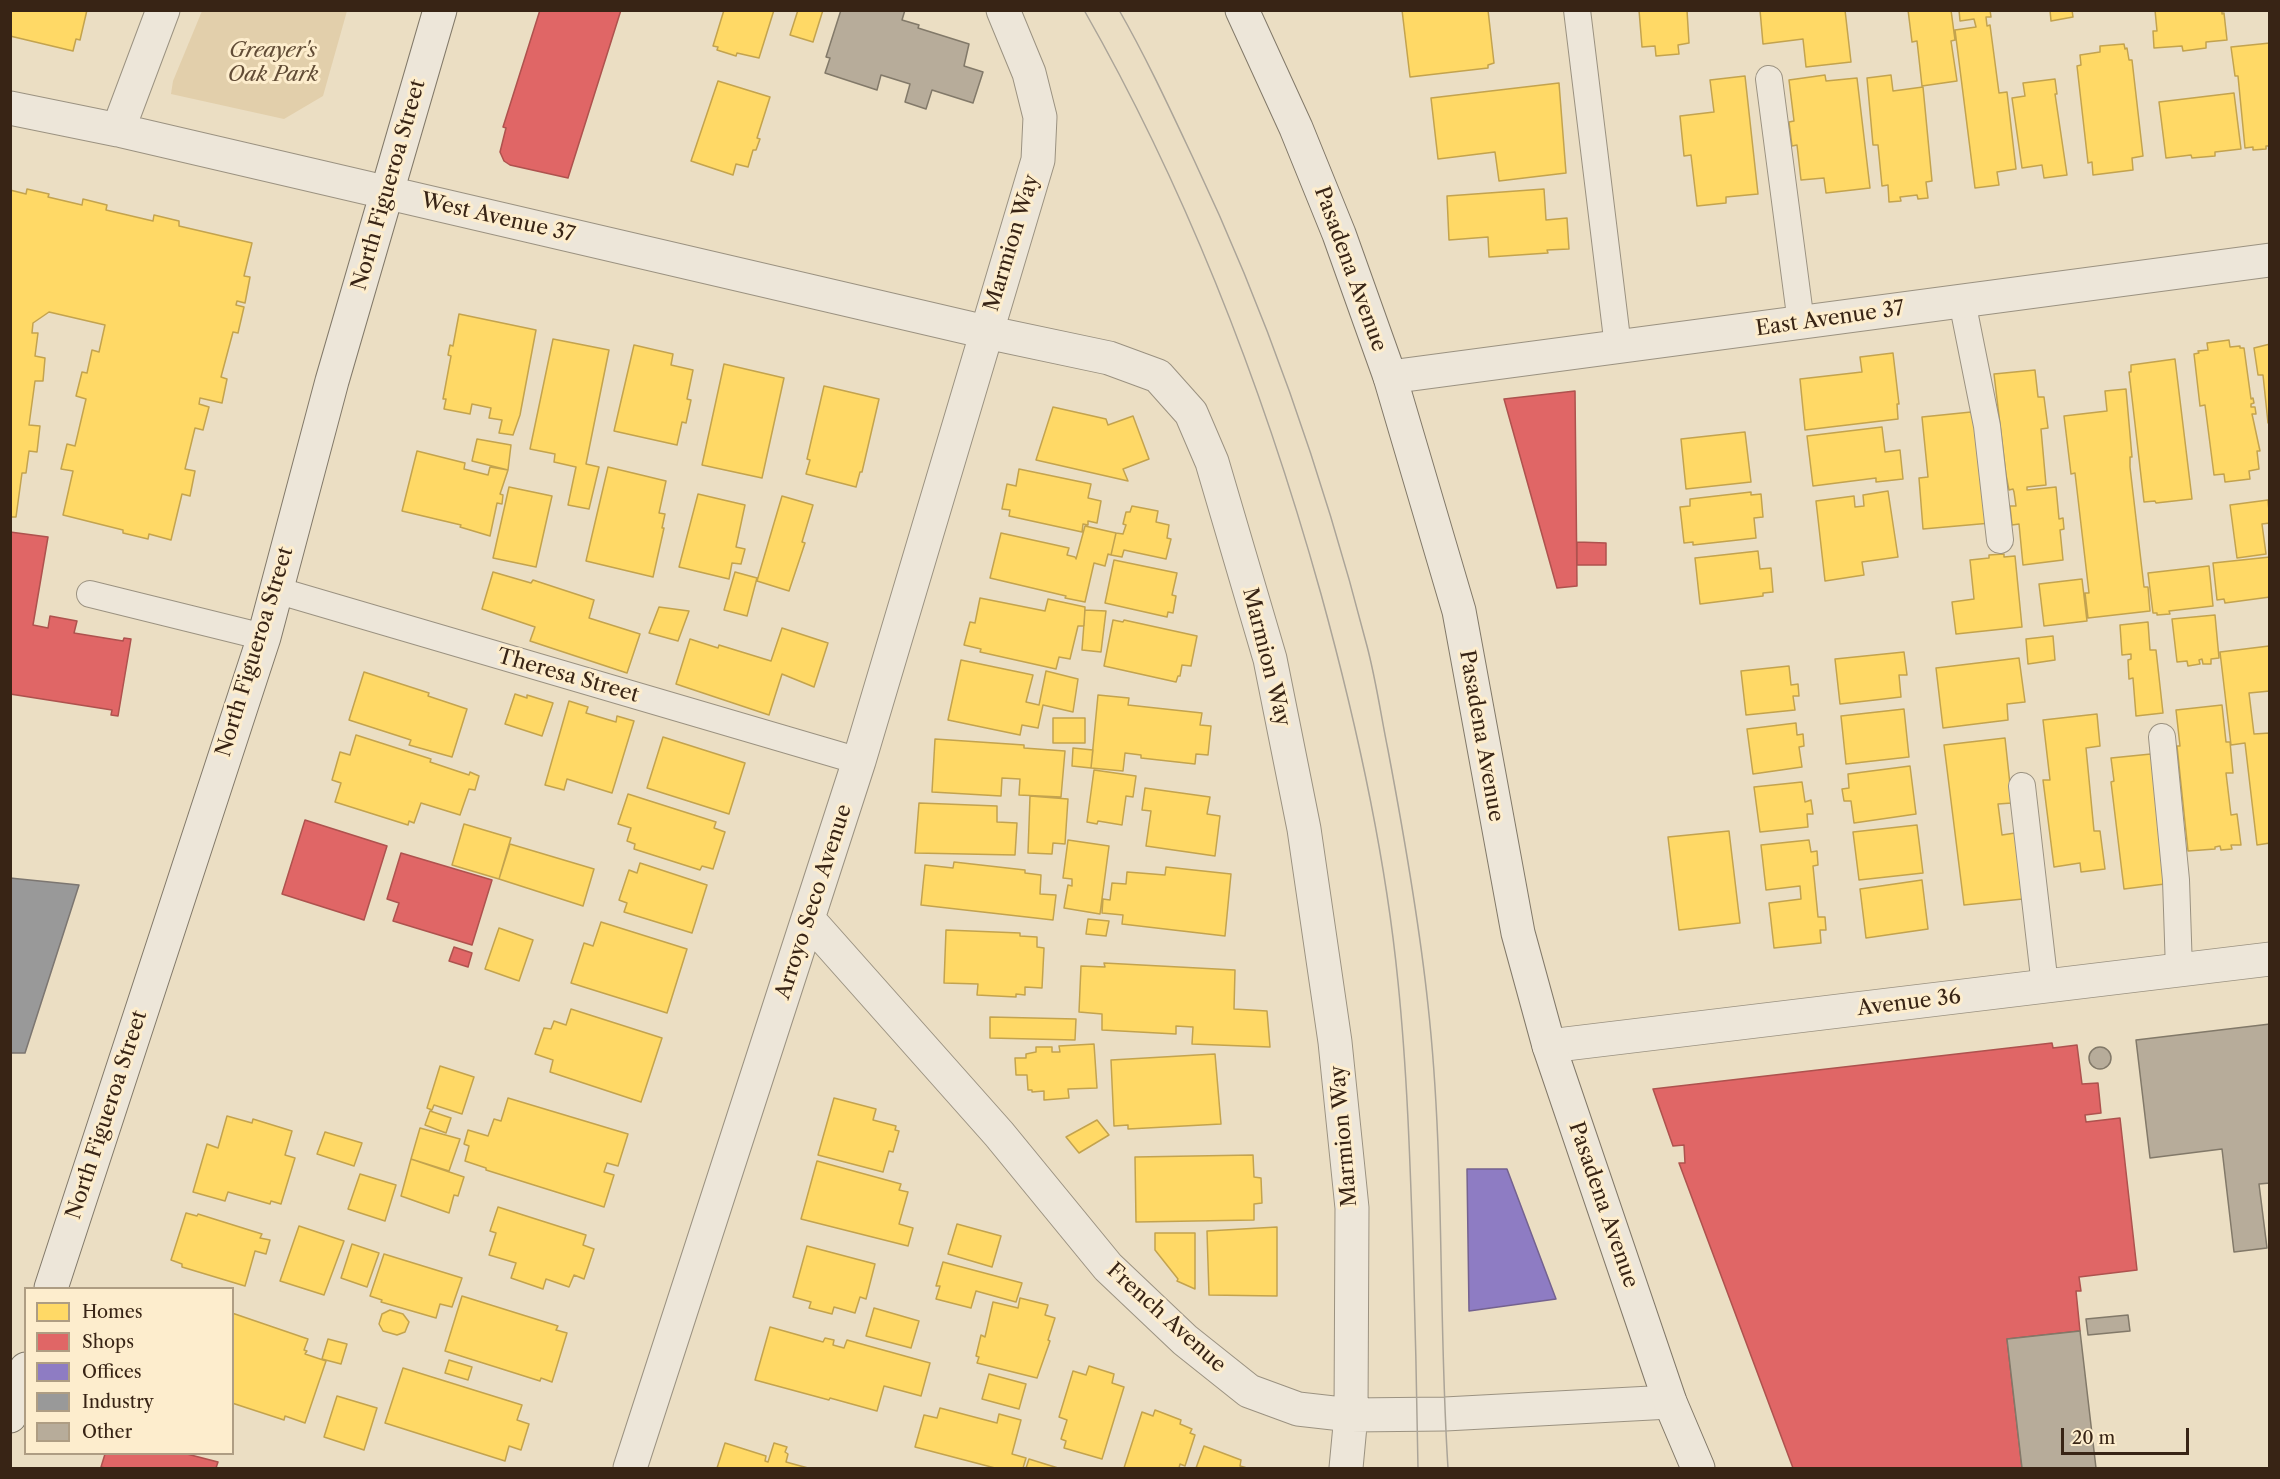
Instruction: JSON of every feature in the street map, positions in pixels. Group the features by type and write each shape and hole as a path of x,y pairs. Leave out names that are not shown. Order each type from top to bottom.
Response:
{"street":[{"path":"118,130 163,10"},
{"name":"North Figueroa Street","path":"51,1287 264,637 386,192 440,10"},
{"name":"Marmion Way","path":"1003,10 1029,73 1040,117 1038,160 986,332 1109,358 1158,375 1191,414 1212,462 1270,659 1304,829 1335,1042 1352,1208 1351,1415 1346,1468"},
{"name":"Pasadena Avenue","path":"1242,10 1309,160 1339,234 1390,377 1459,611 1518,933 1549,1046 1670,1402 1698,1468"},
{"name":"West Avenue 37","path":"10,108 118,130 986,332"},
{"name":"East Avenue 37","path":"1390,377 2270,260"},
{"name":"Arroyo Seco Avenue","path":"630,1468 859,761 986,332"},
{"name":"French Avenue","path":"808,919 999,1134 1108,1267 1185,1340 1249,1391 1298,1409 1351,1415 1445,1414 1670,1402"},
{"name":"Avenue 36","path":"1549,1046 2270,959"},
{"path":"10,1416 24,1375"}],"lane":[{"path":"1577,10 1618,346"},
{"path":"1769,80 1801,323"},
{"path":"1962,301 1986,426 2000,540"},
{"name":"Theresa Street","path":"276,590 859,761"},
{"path":"90,594 264,637"},
{"path":"2162,737 2176,880 2179,970"},
{"path":"2022,786 2045,986"}],"green space":[{"name":"Greayer's Oak Park","path":"202,11 347,11 323,96 284,119 171,94 173,81"}],"building: Homes":[{"path":"10,10 87,10 80,40 76,39 73,51 10,36"},
{"path":"724,10 774,10 759,58 737,53 736,56 717,50 718,47 713,46"},
{"path":"798,10 823,10 813,42 790,35"},
{"path":"1402,10 1488,10 1494,63 1488,65 1488,68 1410,77"},
{"path":"1639,10 1687,10 1689,43 1678,45 1679,54 1656,56 1655,46 1642,47"},
{"path":"1760,10 1845,10 1851,62 1806,67 1803,39 1763,44"},
{"path":"1908,10 1951,10 1955,40 1951,41 1957,81 1922,86 1917,41 1912,42"},
{"path":"1959,10 1990,10 1991,17 1986,17 1987,26 1990,25 1999,93 2007,92 2016,169 1997,172 1999,185 1975,188 1955,30 1976,27 1974,19 1960,21"},
{"path":"2050,10 2072,10 2073,17 2051,21"},
{"path":"2155,10 2222,10 2227,40 2206,42 2206,48 2183,51 2182,46 2154,48 2153,31 2157,31"},
{"path":"2270,43 2270,146 2266,146 2266,149 2253,150 2253,147 2245,148 2238,76 2235,76 2231,47"},
{"path":"2124,44 2129,60 2132,60 2143,156 2132,158 2133,170 2093,175 2092,162 2088,163 2077,66 2081,65 2080,55 2100,52 2100,46"},
{"path":"1825,75 1826,81 1857,78 1870,188 1826,193 1824,178 1801,180 1797,145 1792,146 1789,122 1794,121 1789,80"},
{"path":"1891,75 1893,91 1923,87 1932,181 1926,182 1928,198 1918,199 1917,195 1900,197 1901,201 1889,202 1888,185 1882,186 1878,145 1873,145 1867,78"},
{"path":"1745,76 1758,194 1726,197 1726,203 1697,206 1691,155 1684,156 1680,116 1714,112 1710,80"},
{"path":"2055,79 2057,94 2055,94 2067,175 2044,178 2042,165 2022,168 2012,98 2025,96 2023,83"},
{"path":"718,81 770,97 757,138 760,139 756,150 753,150 748,167 736,164 733,175 691,161"},
{"path":"1559,83 1566,173 1499,181 1495,152 1438,159 1431,98"},
{"path":"2234,93 2241,149 2215,152 2215,156 2192,158 2191,155 2166,158 2159,102"},
{"path":"27,189 49,194 48,197 82,205 83,199 107,205 106,210 153,221 154,215 179,221 179,226 252,243 244,276 250,277 245,303 237,301 236,305 244,307 238,333 233,332 221,377 227,379 222,403 200,398 199,404 209,407 203,430 195,428 185,469 195,471 190,496 182,494 171,540 149,534 148,539 123,533 123,530 63,515 73,471 61,469 67,444 75,446 86,399 76,396 82,372 87,373 92,350 99,352 105,325 49,312 33,323 32,333 38,333 35,356 45,358 43,381 35,381 29,425 40,426 37,452 29,451 26,473 22,473 16,517 10,517 10,190 26,194"},
{"path":"1544,189 1546,220 1567,218 1569,249 1547,250 1548,253 1489,257 1488,237 1449,240 1447,196"},
{"path":"459,314 536,330 520,415 513,435 499,433 502,420 489,418 491,408 472,404 470,414 444,409 446,399 443,399 451,356 448,355 450,345 453,346"},
{"path":"553,339 609,350 586,464 599,467 589,509 568,505 576,467 554,462 555,454 530,449"},
{"path":"2229,340 2230,347 2244,348 2251,399 2253,398 2254,403 2251,407 2255,407 2256,414 2252,414 2260,451 2257,451 2259,469 2249,471 2250,479 2225,482 2224,474 2214,475 2205,405 2200,406 2194,354 2208,350 2207,343"},
{"path":"2270,344 2270,422 2268,423 2263,375 2258,375 2254,348"},
{"path":"634,345 673,354 671,365 693,370 687,399 691,400 686,423 682,422 677,445 614,431"},
{"path":"1893,353 1899,404 1897,404 1898,419 1805,430 1800,379 1862,372 1860,357"},
{"path":"2175,359 2192,499 2144,502 2129,372 2131,372 2131,365"},
{"path":"724,364 784,378 762,478 702,465"},
{"path":"2035,370 2038,397 2044,397 2048,428 2041,429 2046,485 2027,487 2027,490 2056,487 2059,519 2063,518 2064,529 2060,530 2063,560 2023,565 2019,524 2012,525 2010,506 2016,506 2014,492 2013,489 2009,490 2006,475 1994,374"},
{"path":"824,386 879,399 862,472 860,472 856,487 806,474 810,460 807,459"},
{"path":"2126,389 2132,457 2130,457 2130,467 2144,587 2148,587 2150,611 2088,618 2085,593 2089,593 2075,473 2071,474 2064,416 2107,411 2105,391"},
{"path":"1053,407 1106,419 1108,425 1133,416 1149,459 1123,469 1128,481 1036,460"},
{"path":"1981,411 1991,523 1923,529 1919,478 1928,477 1922,417"},
{"path":"1882,427 1885,452 1900,450 1903,479 1876,482 1876,478 1813,486 1807,436"},
{"path":"1745,432 1751,482 1686,489 1681,439"},
{"path":"477,439 511,445 508,470 472,461"},
{"path":"417,451 465,463 464,469 488,475 490,467 508,470 500,494 503,495 502,504 497,503 490,536 460,527 461,525 402,511"},
{"path":"608,467 666,481 659,513 665,514 662,528 664,528 653,577 586,561"},
{"path":"1019,469 1091,484 1088,498 1101,501 1097,523 1088,521 1088,525 1083,524 1082,532 1009,516 1010,510 1002,509 1007,484 1016,486"},
{"path":"509,487 552,496 536,567 493,558"},
{"path":"1888,491 1898,557 1862,562 1864,575 1825,581 1816,501 1854,496 1855,507 1864,506 1863,495"},
{"path":"1751,492 1751,495 1761,494 1763,517 1754,518 1756,538 1693,545 1693,542 1684,543 1680,507 1690,506 1690,499"},
{"path":"698,494 745,505 736,547 745,549 741,564 732,563 729,579 679,567"},
{"path":"782,496 813,505 802,542 805,543 789,591 757,581"},
{"path":"2268,500 2270,523 2262,524 2266,554 2237,558 2230,505"},
{"path":"1132,506 1158,511 1156,522 1169,525 1167,538 1171,539 1166,559 1124,550 1122,557 1111,555 1116,533 1123,534 1126,512 1130,512"},
{"path":"1085,526 1116,533 1111,555 1108,554 1105,566 1094,563 1085,602 990,578 1001,533 1069,548 1067,555 1076,559"},
{"path":"1758,551 1760,569 1771,568 1773,592 1763,593 1763,596 1700,604 1695,558"},
{"path":"2004,554 2004,557 2015,556 2022,627 1956,634 1952,602 1974,599 1970,560"},
{"path":"2270,557 2270,597 2225,603 2224,599 2217,600 2213,563"},
{"path":"1114,560 1177,573 1172,595 1176,596 1173,613 1168,612 1167,617 1105,603"},
{"path":"2209,566 2213,606 2169,611 2170,614 2153,613 2148,573"},
{"path":"493,572 531,583 533,580 594,600 589,618 640,634 627,673 530,641 535,627 482,609"},
{"path":"735,572 757,578 747,616 724,610"},
{"path":"2082,579 2087,621 2044,626 2039,584"},
{"path":"980,598 1045,611 1048,599 1085,607 1084,626 1078,626 1070,659 1059,657 1056,669 980,652 981,649 964,645 970,622 975,623"},
{"path":"659,607 689,611 678,641 649,633"},
{"path":"1085,610 1106,611 1101,652 1082,650"},
{"path":"2215,615 2219,658 2211,659 2211,664 2203,664 2202,659 2199,660 2200,664 2188,666 2187,661 2177,662 2172,619"},
{"path":"1113,620 1123,622 1124,620 1197,636 1191,666 1182,665 1176,682 1104,666"},
{"path":"2148,622 2150,650 2156,650 2163,713 2136,716 2133,678 2129,679 2128,660 2131,659 2131,654 2122,655 2120,625"},
{"path":"782,628 828,643 814,687 782,674 769,715 676,684 690,639 718,648 719,645 771,661"},
{"path":"2053,636 2055,660 2028,664 2026,639"},
{"path":"2269,646 2270,691 2249,693 2254,734 2270,733 2270,843 2257,845 2245,743 2231,745 2220,652"},
{"path":"1904,652 1907,675 1899,675 1901,697 1840,704 1835,659"},
{"path":"2019,658 2025,702 2007,704 2008,720 1943,728 1936,668"},
{"path":"961,660 1033,675 1026,702 1039,705 1046,671 1078,679 1073,712 1043,705 1038,728 1022,725 1020,735 948,720"},
{"path":"1789,666 1791,685 1798,684 1799,696 1793,696 1795,710 1746,715 1741,671"},
{"path":"364,672 429,693 428,696 467,709 452,757 409,745 411,740 349,720"},
{"path":"515,694 553,703 542,736 505,724"},
{"path":"1098,695 1129,698 1128,705 1202,713 1200,725 1211,726 1208,755 1196,754 1195,764 1141,758 1141,755 1125,753 1123,771 1091,768"},
{"path":"569,701 588,707 586,713 616,722 617,716 634,721 612,793 567,779 564,790 545,785"},
{"path":"2222,705 2226,742 2230,742 2233,773 2226,773 2231,815 2237,814 2241,845 2231,845 2232,849 2221,850 2220,846 2215,849 2188,851 2177,746 2180,746 2176,710"},
{"path":"1904,709 1909,757 1846,764 1841,716"},
{"path":"2097,714 2100,746 2086,748 2094,831 2100,831 2105,869 2081,872 2080,863 2054,867 2043,780 2050,780 2043,720"},
{"path":"1053,718 1085,718 1085,743 1053,743"},
{"path":"1796,723 1797,735 1803,734 1804,746 1799,747 1802,767 1753,774 1747,729"},
{"path":"356,735 431,759 430,762 469,775 470,772 479,776 475,790 469,789 460,815 421,803 414,823 409,821 408,825 335,802 341,783 332,780 340,752 350,755"},
{"path":"663,737 745,763 729,814 647,788"},
{"path":"2005,738 2012,803 1998,804 2002,835 2015,833 2023,899 1964,905 1944,745"},
{"path":"935,739 1024,745 1024,748 1065,751 1061,797 1019,795 1020,779 1002,778 1001,796 932,792"},
{"path":"1073,748 1093,750 1091,768 1072,766"},
{"path":"2151,754 2173,883 2124,889 2111,782 2114,781 2111,758"},
{"path":"1910,766 1916,814 1854,823 1851,801 1844,801 1842,789 1849,788 1848,774"},
{"path":"1094,770 1136,776 1133,797 1126,796 1122,825 1098,821 1097,824 1087,822"},
{"path":"1802,782 1805,802 1811,800 1813,814 1807,814 1808,827 1760,832 1754,787"},
{"path":"1145,788 1210,797 1207,814 1220,816 1215,856 1146,846 1151,811 1142,810"},
{"path":"628,794 716,822 714,828 725,832 713,869 702,866 700,870 634,849 635,844 627,841 631,828 618,824"},
{"path":"1030,796 1068,799 1065,844 1053,843 1052,854 1028,853"},
{"path":"919,803 997,806 997,822 1017,823 1015,855 915,853"},
{"path":"464,824 511,838 499,879 452,865"},
{"path":"1917,825 1923,873 1859,880 1853,832"},
{"path":"1729,831 1740,923 1679,930 1668,837"},
{"path":"1068,840 1109,846 1100,914 1064,908 1068,885 1072,886 1072,879 1063,878"},
{"path":"1809,840 1811,852 1817,851 1818,865 1813,866 1818,917 1825,917 1826,930 1820,930 1821,943 1774,948 1769,903 1801,899 1800,886 1766,890 1761,845"},
{"path":"510,844 594,869 583,906 499,879"},
{"path":"954,862 1025,870 1025,873 1041,875 1040,894 1056,895 1053,920 921,905 925,865 953,868"},
{"path":"640,863 707,885 692,933 624,912 627,903 619,900 629,870 637,873"},
{"path":"1166,867 1231,874 1225,936 1122,924 1123,915 1102,913 1103,899 1110,900 1112,883 1126,884 1127,872 1165,875"},
{"path":"1922,880 1928,929 1866,938 1860,889"},
{"path":"1088,919 1109,921 1106,936 1086,934"},
{"path":"601,922 687,949 667,1013 571,983 584,943 593,946"},
{"path":"499,928 533,940 519,981 485,969"},
{"path":"946,930 1020,933 1020,936 1037,937 1037,947 1044,948 1042,988 1025,987 1025,995 1016,994 1016,997 977,995 978,984 944,983"},
{"path":"1104,963 1235,970 1234,1009 1267,1011 1270,1047 1192,1044 1193,1027 1176,1026 1176,1034 1102,1030 1102,1014 1079,1012 1081,966 1105,967"},
{"path":"571,1009 662,1038 641,1102 550,1072 553,1060 535,1054 544,1028 551,1029 554,1021 566,1025"},
{"path":"990,1017 1076,1019 1075,1040 990,1038"},
{"path":"1094,1044 1097,1088 1068,1089 1069,1098 1044,1100 1044,1091 1028,1090 1027,1075 1016,1075 1015,1058 1026,1058 1026,1054 1036,1052 1036,1047 1052,1047 1052,1052 1060,1052 1059,1046"},
{"path":"1215,1054 1221,1124 1128,1129 1128,1125 1114,1126 1111,1060"},
{"path":"440,1066 474,1077 462,1114 434,1105 432,1110 427,1108"},
{"path":"508,1098 628,1134 618,1166 607,1163 604,1172 614,1175 604,1207 486,1170 486,1168 465,1161 469,1146 464,1144 468,1130 488,1136 494,1119 501,1121"},
{"path":"834,1098 876,1109 873,1120 896,1126 895,1130 899,1131 893,1152 889,1151 883,1172 818,1155"},
{"path":"430,1111 451,1118 446,1133 425,1125"},
{"path":"227,1116 252,1123 253,1119 292,1131 285,1155 295,1158 281,1204 271,1201 270,1204 228,1192 225,1201 193,1192 207,1144 218,1148"},
{"path":"1097,1120 1109,1135 1079,1153 1066,1137"},
{"path":"420,1128 460,1139 449,1171 411,1159"},
{"path":"325,1132 362,1143 354,1166 317,1154"},
{"path":"1253,1155 1254,1177 1261,1178 1262,1203 1254,1204 1254,1220 1136,1222 1135,1157"},
{"path":"411,1159 464,1177 458,1196 454,1195 449,1213 401,1196"},
{"path":"817,1161 901,1184 899,1190 908,1192 899,1224 913,1228 908,1246 801,1219"},
{"path":"360,1174 396,1185 385,1221 348,1209"},
{"path":"498,1207 586,1235 583,1245 594,1249 584,1279 574,1275 569,1287 546,1279 543,1289 511,1278 516,1263 489,1255 496,1233 490,1231"},
{"path":"186,1213 197,1216 198,1214 262,1234 260,1238 270,1240 266,1254 255,1251 245,1286 182,1267 182,1264 171,1260"},
{"path":"957,1224 1001,1236 992,1267 948,1254"},
{"path":"299,1226 344,1241 324,1295 280,1281"},
{"path":"1277,1227 1277,1296 1209,1295 1207,1231"},
{"path":"1155,1233 1195,1233 1195,1289 1177,1281 1178,1279 1155,1250"},
{"path":"352,1244 379,1253 367,1287 341,1278"},
{"path":"807,1246 875,1264 866,1299 860,1297 855,1313 834,1307 832,1314 809,1308 811,1302 793,1297"},
{"path":"384,1254 462,1278 452,1307 440,1304 436,1318 381,1302 382,1300 370,1296"},
{"path":"943,1262 1022,1283 1016,1302 976,1291 971,1308 936,1299 940,1286 936,1286"},
{"path":"462,1296 558,1326 556,1330 567,1333 552,1382 541,1378 540,1381 445,1351"},
{"path":"1020,1298 1048,1305 1045,1315 1055,1318 1048,1340 1050,1341 1037,1378 977,1363 979,1357 976,1356 981,1335 985,1337 993,1302 1018,1308"},
{"path":"874,1308 919,1321 911,1348 866,1336"},
{"path":"390,1310 403,1314 409,1322 405,1332 397,1335 383,1331 379,1324 382,1314"},
{"path":"234,1314 308,1339 305,1354 326,1361 305,1423 285,1416 284,1420 234,1404"},
{"path":"770,1327 823,1342 825,1338 834,1340 833,1345 844,1348 847,1340 930,1363 921,1396 884,1386 877,1411 755,1380"},
{"path":"328,1339 347,1344 341,1364 322,1359"},
{"path":"449,1360 472,1367 468,1380 445,1373"},
{"path":"1089,1366 1114,1374 1112,1383 1124,1387 1102,1459 1064,1448 1066,1441 1061,1439 1067,1420 1059,1417 1073,1371 1086,1375"},
{"path":"403,1368 522,1405 517,1420 529,1424 521,1450 509,1446 505,1461 385,1423"},
{"path":"989,1374 1026,1384 1019,1409 982,1399"},
{"path":"337,1396 377,1408 364,1450 324,1437"},
{"path":"940,1408 997,1423 999,1414 1021,1420 1012,1454 1026,1458 1023,1468 995,1468 915,1447 924,1415 937,1418"},
{"path":"1155,1410 1181,1420 1180,1424 1192,1429 1190,1433 1195,1435 1185,1466 1180,1464 1179,1468 1124,1468 1142,1412 1153,1416"},
{"path":"725,1443 766,1456 765,1461 768,1462 774,1443 787,1447 786,1462 808,1468 717,1468"},
{"path":"1204,1446 1241,1460 1240,1466 1247,1468 1196,1468"},
{"path":"1029,1459 1058,1468 1026,1468"}],"building: Shops":[{"path":"540,10 621,10 568,178 510,165 504,161 500,152 506,128 503,127"},
{"path":"1575,391 1577,586 1557,588 1504,399"},
{"path":"10,532 48,537 33,625 48,628 50,616 77,621 74,633 123,641 124,638 131,639 118,716 111,715 112,710 10,694"},
{"path":"1577,542 1606,543 1606,565 1577,565"},
{"path":"305,820 387,846 364,920 282,894"},
{"path":"401,853 492,880 472,945 393,921 399,903 387,899"},
{"path":"454,947 472,953 468,967 449,961"},
{"path":"2052,1043 2053,1048 2077,1045 2082,1084 2098,1083 2101,1113 2085,1115 2086,1122 2120,1118 2137,1270 2079,1277 2081,1291 2076,1291 2080,1331 2007,1339 2022,1468 1793,1468 1679,1163 1685,1163 1684,1145 1673,1146 1653,1089"},
{"path":"105,1455 191,1455 218,1462 216,1468 101,1467"}],"building: Offices":[{"path":"1467,1169 1507,1169 1556,1299 1469,1311"}],"building: Industry":[{"path":"10,878 79,885 25,1053 10,1053"}],"building: Other":[{"path":"841,10 905,10 902,20 919,25 918,28 969,44 964,66 983,72 973,103 932,90 926,109 905,102 910,84 881,75 877,90 825,73 830,58 826,57"},
{"path":"2270,1024 2270,1183 2259,1184 2267,1248 2234,1252 2222,1149 2150,1158 2136,1040"},
{"path":"2100,1047 2108,1050 2111,1058 2108,1066 2100,1069 2092,1066 2089,1058 2092,1050"},
{"path":"2128,1315 2130,1331 2088,1335 2086,1319"},
{"path":"2080,1331 2096,1468 2022,1468 2007,1339"}],"tram line":[{"path":"1084,10 1157,150 1190,222 1249,368 1299,518 1321,594 1368,786 1392,933 1406,1081 1411,1181 1418,1468"},
{"path":"1119,10 1194,160 1270,338 1313,460 1370,659 1405,846 1428,1005 1437,1121 1448,1468"}]}
